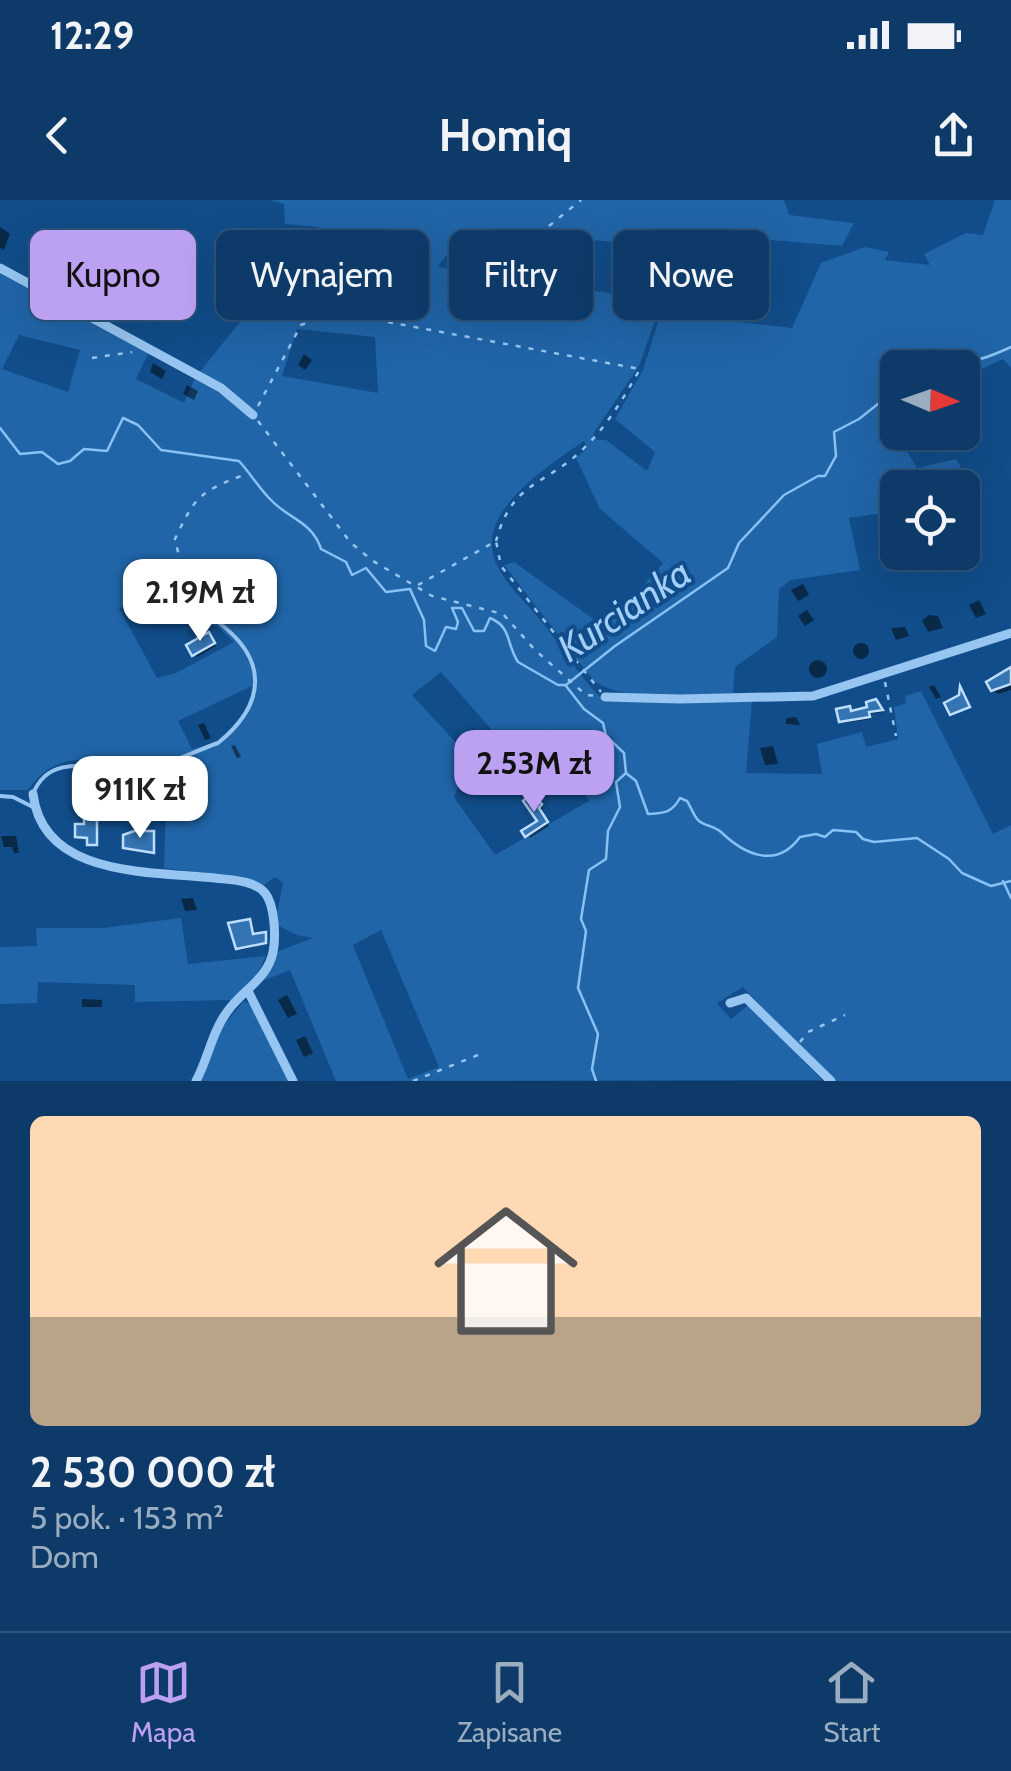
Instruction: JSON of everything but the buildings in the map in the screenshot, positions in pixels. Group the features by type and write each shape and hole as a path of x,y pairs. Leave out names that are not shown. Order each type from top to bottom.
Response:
{"street":[{"path":"0,268 221,388 253,414"},
{"path":"605,697 680,700 813,696 1011,634"},
{"path":"33,794 34,808 50,838 72,856 130,868 238,881 267,895 274,950 270,963 248,992 226,1012 196,1081"},
{"path":"248,992 293,1081"},
{"path":"730,1003 746,998 831,1081"}],"lane":[{"path":"33,794 43,776 58,767 153,767 218,743 228,735 250,708 256,673 246,650 218,622"},
{"path":"0,796 13,796 34,808"}],"path":[{"path":"549,226 581,200"},
{"path":"334,312 640,368 619,408 578,454 538,478 515,499 502,520 496,541 500,566 605,697 586,695 534,650 503,614 448,601 373,562 351,543 253,414 301,324 334,312"},
{"path":"92,358 132,352 140,344"},
{"path":"218,622 179,607 173,595 181,554 174,542 194,500 241,476"},
{"path":"416,586 496,541"},
{"path":"884,675 896,736"},
{"path":"796,1045 808,1032 846,1015"},
{"path":"413,1081 483,1054"}],"shaded area":[{"path":"270,200 784,200 789,215 854,223 842,246 769,240 769,230 613,230 613,242 593,240 593,230 449,230 449,252 438,267 449,269 449,320 593,320 593,291 613,294 613,320 655,320 639,366 593,434 647,471 655,452 615,419 643,370 659,320 722,320 792,328 821,263 865,247 889,252 885,260 930,265 924,254 966,233 983,235 995,200 1011,200 1011,368 1003,359 980,370 980,350 880,350 880,450 906,450 917,468 956,459 962,470 880,470 880,513 849,518 860,570 791,580 779,589 777,637 735,667 733,693 643,696 594,681 504,565 514,562 606,628 663,563 600,509 576,458 587,448 584,441 516,494 494,530 492,549 509,583 605,702 752,701 746,773 822,774 817,744 862,732 866,747 898,739 894,707 906,703 905,696 921,691 993,834 1011,825 1011,1081 831,1081 743,987 717,1003 731,1019 748,1005 822,1080 336,1081 290,970 265,980 276,952 313,938 275,924 283,883 275,877 264,885 238,877 164,868 167,777 152,760 69,761 41,775 28,790 0,790 0,271 30,287 30,320 90,320 149,352 136,379 184,403 195,378 241,320 429,320 429,230 317,230 319,227 285,224 284,204","holes":["297,329 375,337 378,393 282,376","19,335 80,350 68,392 2,369","170,598 178,612 219,628 234,642 176,673 157,678 119,608","441,672 512,753 553,729 589,801 495,855 454,797 459,785 482,771 412,695","252,686 248,702 229,732 213,743 192,749 178,721","381,930 439,1067 408,1079 353,945"]},
{"path":"181,918 188,964 266,956 257,975 231,1000 135,1002 135,985 38,982 37,1003 0,1004 0,947 37,946 36,928 103,928"},
{"path":"244,1001 251,1005 291,1081 201,1081 222,1027"}],"waterway":[{"name":"Kurcianka","path":"980,359 1011,347"},
{"name":"Kurcianka","path":"0,428 20,454 42,452 58,464 70,461 84,449 107,451 123,418 138,425 161,450 239,461 277,506 312,532 321,549 346,562 352,575 366,568 386,592 410,589 424,620 426,646 435,651 446,627 456,629 458,622 452,608 462,608 474,631 484,631 490,618 497,622 518,662 558,685 566,685 728,568 739,543 784,495 825,476 836,456 834,432 880,402"},
{"path":"566,686 584,709 603,723 606,736 624,753 626,773 636,781 648,814 667,811 680,798 687,801 699,821 750,852 771,856 791,847 800,837 825,837 833,830 856,832 874,842 917,838 949,859 962,873 991,886 1011,881"},
{"path":"596,1081 592,1069 598,1034 578,988 586,931 581,919 589,870 606,859 608,831 620,807 616,782 626,773"},
{"path":"1003,881 1011,898"}]}
